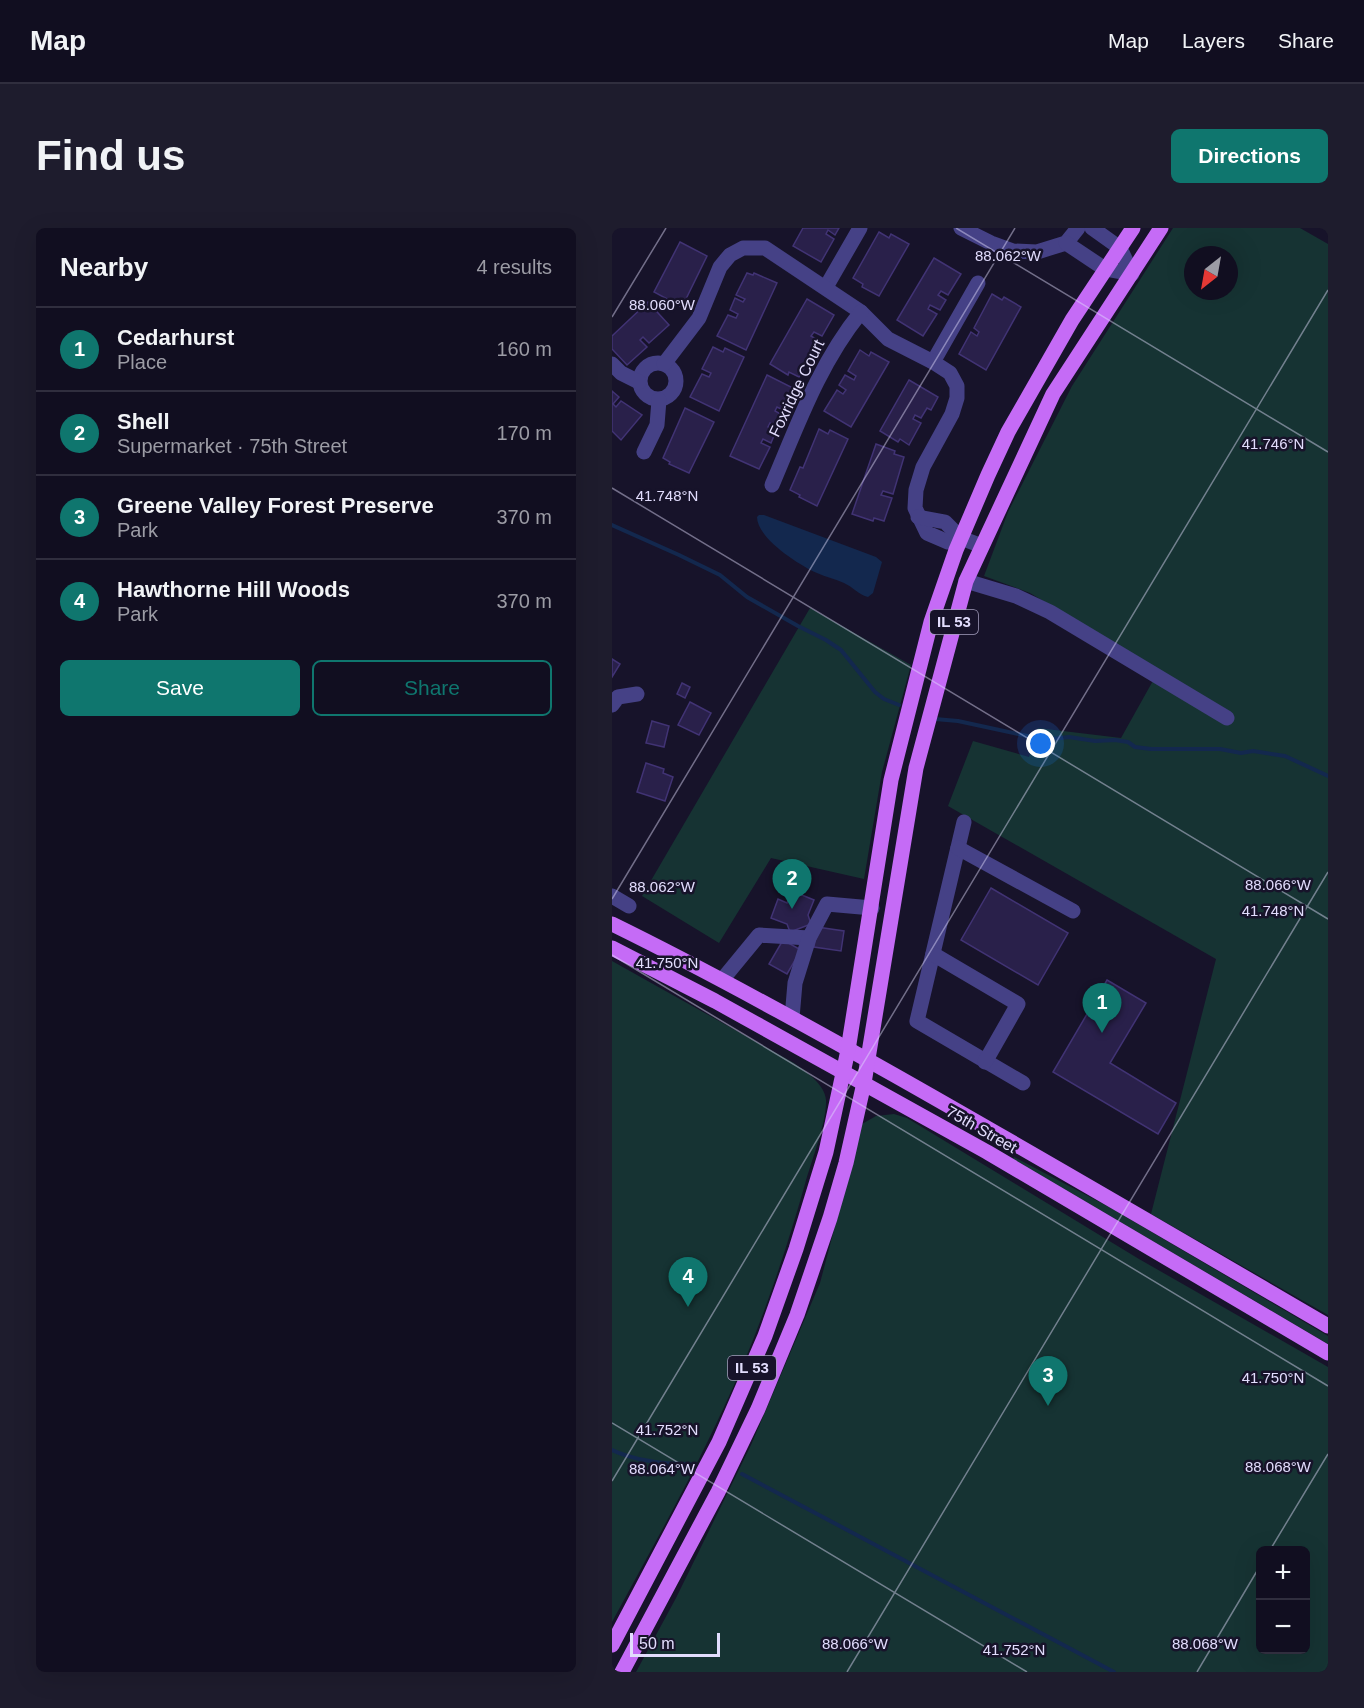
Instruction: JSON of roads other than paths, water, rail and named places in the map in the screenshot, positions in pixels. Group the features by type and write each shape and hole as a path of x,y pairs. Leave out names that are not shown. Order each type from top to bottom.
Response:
{"main road":[{"name":"IL 53","path":"612,1645 719,1442 765,1336 796,1249 821,1169 848,1050 894,769 931,622 961,538 1008,432 1072,320 1133,228"},
{"name":"IL 53","path":"622,1672 729,1471 779,1360 830,1218 846,1163 864,1083 916,768 966,581 1053,394 1161,228"},
{"name":"75th Street","path":"612,924 792,1018 995,1132 1328,1326"},
{"name":"75th Street","path":"612,948 715,1001 987,1152 1328,1353"}],"street":[{"path":"826,287 860,228"},
{"path":"961,228 991,243 1013,250 1037,252 1066,243 1078,228"},
{"path":"1092,228 1120,248 1132,274"},
{"path":"1066,243 1105,269 1132,274"},
{"path":"664,364 699,318 720,267 730,255 743,248 765,248 861,312 888,339 951,374 957,386 957,398 952,414 923,467 916,490 915,508 918,517 945,522 961,538 982,546"},
{"path":"933,362 978,283"},
{"name":"Foxridge Court","path":"772,485 810,394 841,337 861,312"},
{"path":"612,364 621,373 639,382"},
{"path":"664,364 674,372 676,384 670,395 659,400 648,397 641,388 640,376 647,366 664,364"},
{"path":"644,452 657,425 659,400"},
{"path":"966,581 1016,596 1050,612 1227,717"},
{"path":"612,705 618,697 638,694"},
{"path":"964,822 917,1021 1023,1083"},
{"path":"958,848 1073,911"},
{"path":"612,896 629,906"},
{"path":"792,1018 795,983 809,938 827,904 872,908"},
{"path":"722,980 759,935 809,938"},
{"path":"933,954 1018,1004 985,1062"}],"water":[{"path":"759,515 876,557 882,562 873,593 868,597 865,596 841,582 800,564 771,542 759,525 757,517"}],"waterway":[{"path":"612,525 720,575 747,597 826,640 841,650 875,692 884,699 899,705"},
{"path":"935,719 958,721 1032,737 1115,740 1128,742 1135,747 1151,749 1220,749 1241,753 1253,751 1285,756 1328,776"},
{"path":"612,1450 650,1461 690,1464"},
{"path":"742,1474 1114,1672"}],"place":[{"name":"Shell","path":"792,909"},
{"name":"Cedarhurst","path":"1102,1033"},
{"name":"Hawthorne Hill Woods","path":"688,1307"},
{"name":"Greene Valley Forest Preserve","path":"1048,1406"}]}
